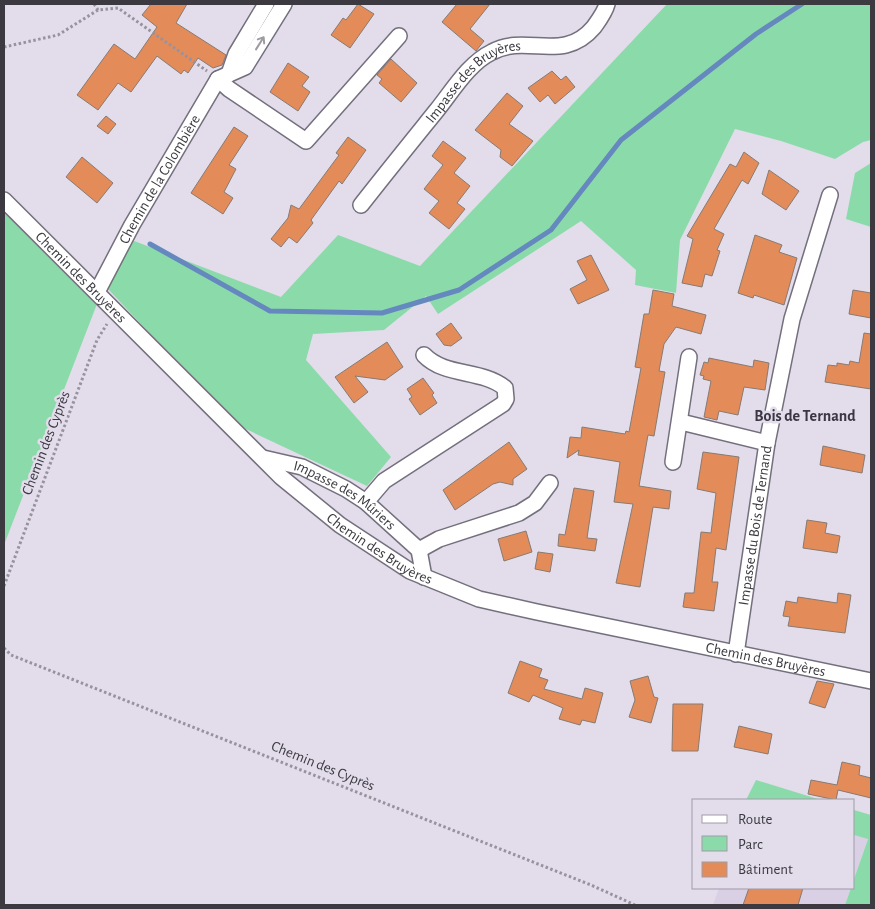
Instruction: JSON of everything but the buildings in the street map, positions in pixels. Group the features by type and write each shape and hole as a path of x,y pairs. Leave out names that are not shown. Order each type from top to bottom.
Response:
{"street":[{"name":"Chemin de la Colombière","path":"97,292 132,226 266,4"},
{"name":"Chemin de la Colombière","path":"223,77 245,67 284,4"},
{"name":"Impasse des Bruyères","path":"361,205 459,82 490,53 505,46 553,48 568,46 588,33 598,21 607,4"},
{"path":"223,77 229,89 306,141 398,36"},
{"name":"Impasse du Bois de Ternand","path":"736,654 767,443 792,319 830,195"},
{"name":"Chemin des Bruyères","path":"4,200 48,246 97,292 262,457 312,503 340,525 410,571 480,598 736,654 871,681"},
{"path":"366,502 384,481 503,404 506,399 505,388 493,380 446,368 431,362 424,355"},
{"path":"673,462 681,422 689,357"},
{"path":"681,422 767,443"},
{"name":"Impasse des Mûriers","path":"262,457 302,467 346,489 366,502 419,550"},
{"path":"424,577 419,550 439,539 519,513 535,503 550,484"}],"path":[{"path":"94,4 98,10"},
{"path":"4,47 58,35 98,10 118,8 223,77"},
{"name":"Chemin des Cyprès","path":"4,586 97,340 115,311"},
{"name":"Chemin des Cyprès","path":"4,648 11,655 590,884 635,905"}],"shaded area":[{"path":"855,835 868,838 855,876"},
{"path":"719,889 851,889 845,905 713,905"}],"green space":[{"path":"667,4 871,4 871,140 863,142 835,159 781,141 735,129 680,240 676,293 635,285 636,270 581,221 438,314 426,296 384,330 313,334 306,360 391,457 367,486 235,424 108,289 129,239 281,297 338,235 420,266"},
{"path":"871,163 871,227 846,219 855,173"},
{"path":"4,212 97,304 4,545"},
{"path":"756,780 818,799 746,799"},
{"path":"855,810 871,815 871,905 845,905 851,889 855,889 855,876 868,839 855,835"}],"waterway":[{"path":"150,244 270,311 382,313 459,290 551,230 621,140 756,34 802,4"}],"district":[{"name":"Bois de Ternand","path":"805,416"}]}
